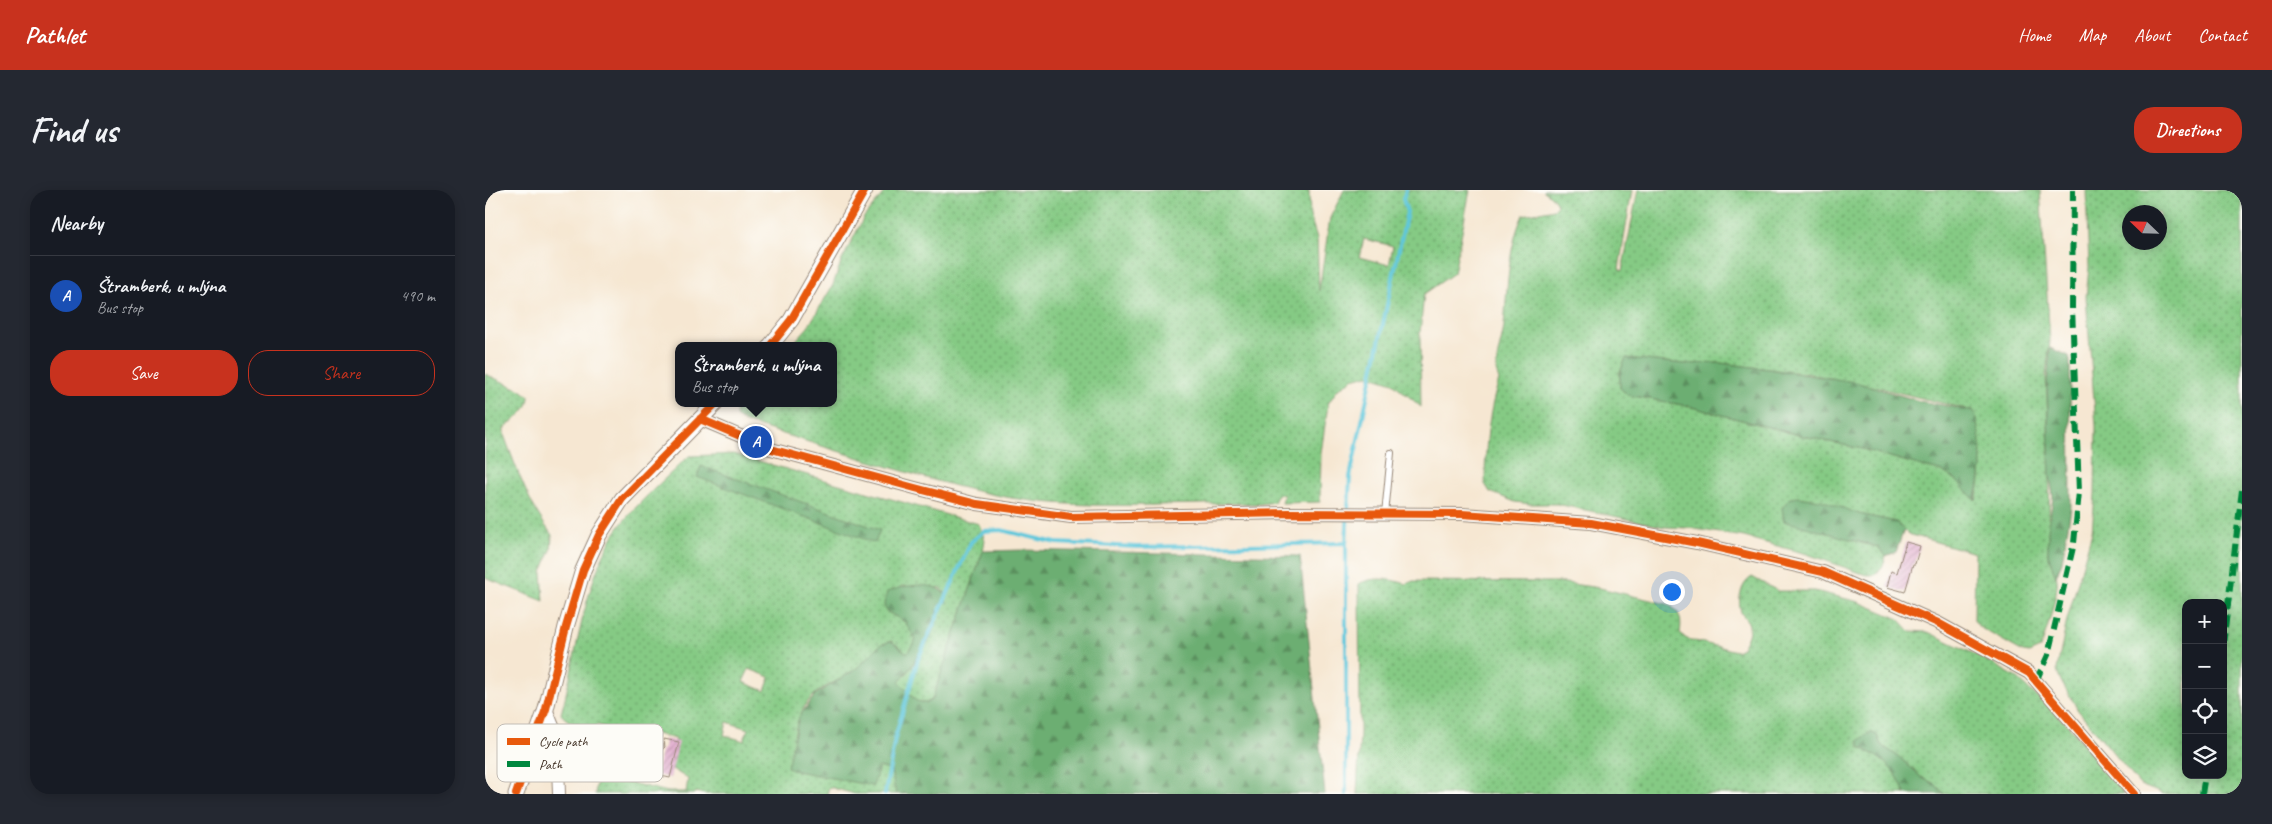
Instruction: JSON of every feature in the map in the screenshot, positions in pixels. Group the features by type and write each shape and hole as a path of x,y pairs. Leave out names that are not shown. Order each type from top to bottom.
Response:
{"street":[{"path":"773,342 791,320 865,190"},
{"path":"541,724 583,570 599,535 622,499 711,407"},
{"path":"700,419 771,448 915,488 977,504 1061,516 1462,514 1591,523 1697,543 1823,572 1938,622 2029,673 2134,794"},
{"path":"546,709 552,724"},
{"path":"517,794 521,782"}],"lane":[{"path":"1385,514 1391,453"}],"green space":[{"path":"886,190 1309,190 1310,216 1317,238 1319,291 1330,218 1344,190 1470,190 1454,273 1424,294 1420,333 1421,407 1393,383 1368,375 1352,379 1337,390 1328,404 1321,453 1320,502 1282,503 1284,495 1278,494 1274,502 1261,504 1090,505 1033,501 975,491 936,481 745,422 736,416 736,411 739,407 837,407 837,342 795,342 808,327 833,285 841,262 864,217","holes":["1364,239 1393,246 1389,265 1359,257"]},
{"path":"1543,190 1632,190 1619,269 1622,271 1638,190 2040,190 2050,341 2046,375 2050,476 2048,554 2057,578 2057,585 2051,614 2040,648 2029,653 2023,652 1979,627 1974,620 1975,553 1908,534 1896,522 1859,514 1860,543 1878,547 1886,556 1883,566 1875,575 1866,575 1807,554 1744,537 1689,528 1665,527 1557,504 1515,502 1490,492 1485,484 1487,444 1492,406 1499,380 1497,360 1504,326 1509,269 1514,241 1523,215 1555,209 1557,204","holes":["1626,358 1684,364 1720,363 1810,374 1876,387 1974,411 1981,467 1976,500 1955,479 1943,472 1862,449 1799,435 1688,406 1628,395 1620,388 1620,372"]},
{"path":"2086,190 2242,190 2242,794 2163,794 2140,785 2077,709 2058,675 2057,669 2067,620 2092,532 2095,494 2096,426 2086,297 2089,267"},
{"path":"2050,348 2069,356 2070,361 2071,509 2062,562 2056,577 2048,554 2048,530 2053,497 2050,476 2047,383"},
{"path":"1626,358 1684,364 1720,363 1855,382 1920,401 1974,411 1979,433 1981,456 1980,478 1975,500 1955,479 1943,472 1862,449 1799,435 1688,406 1628,395 1620,388 1620,372"},
{"path":"485,374 521,390 529,396 524,411 504,429 504,435 530,499 552,535 551,550 542,572 544,601 485,578"},
{"path":"734,454 979,524 985,540 983,551 932,700 926,703 916,701 899,682 915,662 928,641 935,625 938,605 946,602 947,595 941,588 902,586 886,611 905,622 916,640 907,653 891,641 881,646 853,671 815,694 798,720 794,740 792,770 873,785 878,767 891,770 896,794 855,794 829,787 827,794 704,794 696,792 693,794 595,794 597,782 627,782 668,792 686,792 688,779 669,767 676,739 663,736 663,724 575,724 561,714 581,624 594,579 613,536 648,494 689,456","holes":["749,669 770,677 765,691 743,682","727,722 748,729 744,741 724,735"]},
{"path":"701,466 880,530 875,543 697,477"},
{"path":"1797,497 1821,500 1859,514 1896,522 1904,530 1896,552 1886,556 1878,547 1784,521 1782,508 1789,499"},
{"path":"1023,550 1300,556 1325,794 896,794 891,770 879,767 873,786 792,770 787,767 799,717 815,695 857,668 880,645 891,641 907,653 916,640 905,622 886,611 884,604 887,592 902,587 918,585 934,587 947,595 946,602 938,605 935,625 924,648 899,682 916,701 926,703 932,700 983,551"},
{"path":"1752,577 1778,591 1815,591 1859,602 1899,619 1910,631 1928,632 1981,657 2017,678 2068,725 2124,794 1944,794 1935,784 1922,778 1899,757 1881,745 1877,736 1859,747 1874,755 1893,771 1902,785 1905,794 1357,794 1360,733 1359,584 1364,581 1376,579 1406,584 1413,581 1558,582 1600,588 1667,604 1678,613 1681,624 1680,634 1687,639 1736,651 1742,648 1748,634 1749,625 1741,612 1739,602 1745,583"},
{"path":"1871,732 1877,735 1881,745 1899,757 1922,778 1935,784 1944,794 1905,794 1902,785 1893,771 1874,755 1859,747 1859,740"}],"building":[{"path":"1906,542 1920,546 1905,592 1887,587 1891,571 1897,573"},
{"path":"664,739 679,742 670,778 663,776 663,749 665,747"}],"waterway":[{"path":"1346,794 1346,543 1350,477 1407,212 1403,199 1406,190"},
{"path":"885,794 895,738 918,659 971,542 984,531 1001,530 1056,543 1137,547 1346,543"}],"marked path":[{"path":"2036,681 2048,655 2074,543 2079,492 2072,307 2073,190"},
{"path":"2223,644 2242,490"},
{"path":"2202,794 2204,779"}],"cycle path":[{"path":"773,342 791,320 865,190"},
{"path":"541,724 583,570 599,535 622,499 712,407"},
{"path":"700,419 771,449 915,488 977,504 1071,517 1289,513 1462,514 1591,523 1697,543 1823,572 1938,623 2029,673 2134,794"},
{"path":"516,794 520,782"}],"place":[{"name":"Štramberk, u mlýna","path":"756,442"}]}
